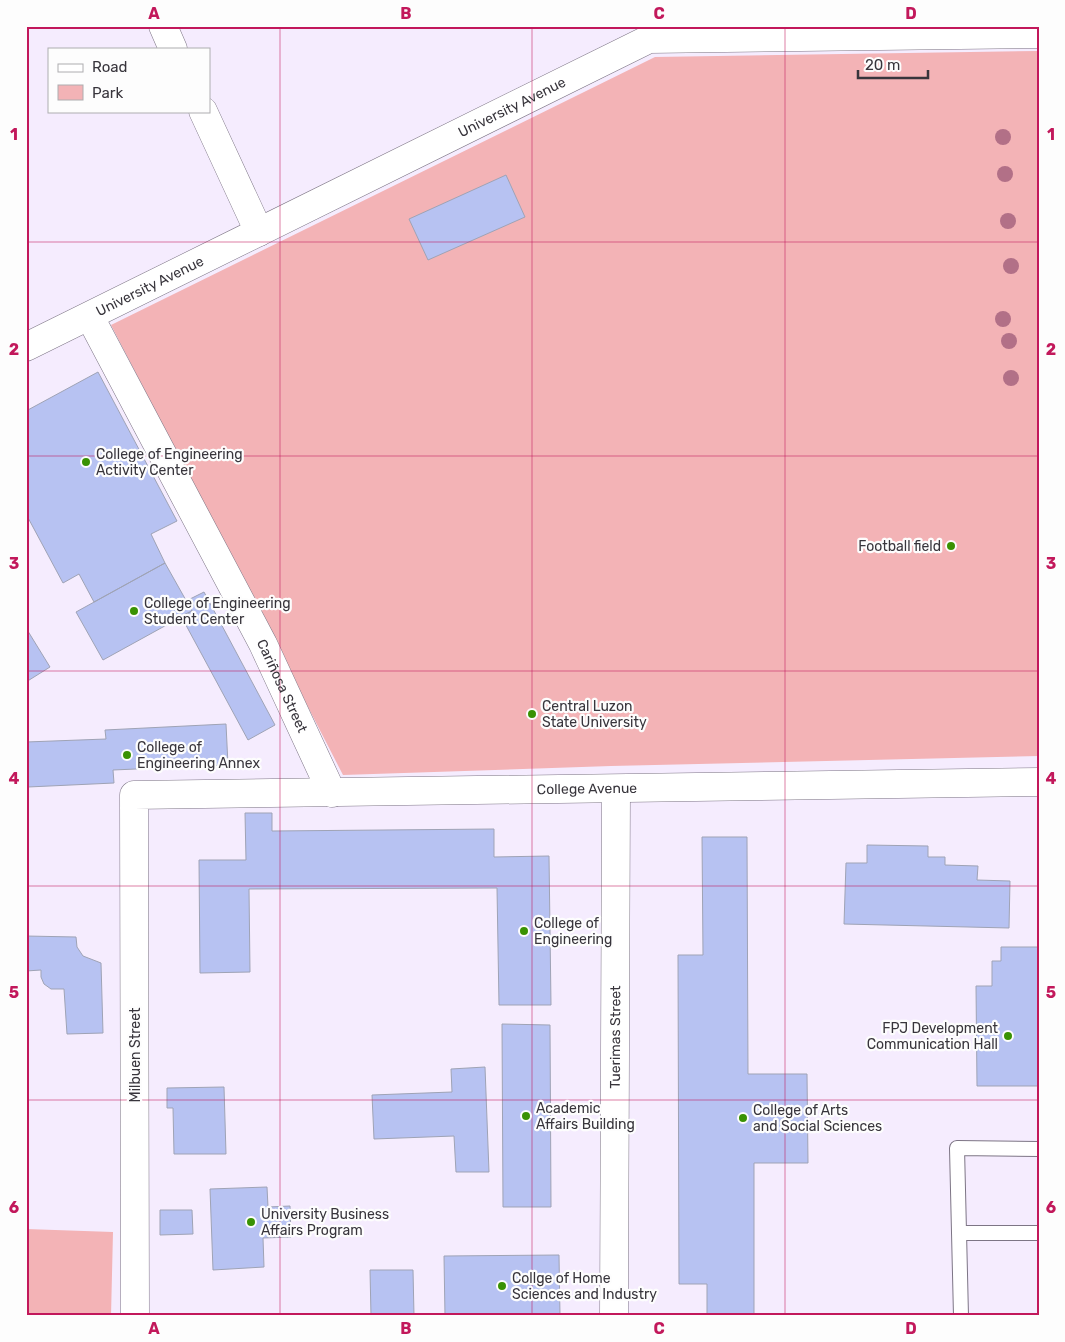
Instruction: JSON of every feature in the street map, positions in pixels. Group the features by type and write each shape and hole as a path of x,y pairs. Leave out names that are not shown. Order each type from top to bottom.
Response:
{"street":[{"path":"163,26 173,48"},
{"name":"University Avenue","path":"26,347 259,232 649,32 1039,34"},
{"path":"203,112 259,232"},
{"name":"Cariñosa Street","path":"90,317 263,644 332,793"},
{"name":"College Avenue","path":"134,795 616,790 1039,782"},
{"name":"Tuerimas Street","path":"614,1316 616,790"},
{"name":"Milbuen Street","path":"134,795 135,1316"}],"lane":[{"path":"961,1316 957,1148 1039,1149"},
{"path":"959,1233 1039,1233"}],"green space":[{"path":"1039,51 1039,756 611,766 343,775 111,325 655,57"},
{"path":"26,1229 113,1232 111,1316 26,1316"}],"building":[{"path":"506,175 525,217 428,260 409,219"},
{"name":"College of Engineering Activity Center","path":"98,372 177,521 151,534 165,563 94,602 79,574 63,583 26,514 26,411"},
{"name":"College of Engineering Student Center","path":"165,563 192,611 103,660 76,612"},
{"path":"204,592 275,725 248,740 181,616 192,611 186,601"},
{"path":"26,628 50,667 26,682"},
{"name":"College of Engineering Annex","path":"226,724 228,765 113,770 114,783 28,787 26,742 106,739 105,730"},
{"name":"College of Engineering","path":"245,813 272,813 272,831 494,829 494,857 549,856 551,1005 499,1005 497,888 249,889 250,972 200,973 199,860 246,860"},
{"name":"College of Arts and Social Sciences","path":"702,837 747,837 748,1074 807,1074 808,1163 754,1163 754,1316 707,1316 707,1284 679,1284 678,955 703,955"},
{"path":"867,845 928,846 928,857 945,857 945,865 978,866 977,880 1010,881 1009,928 844,924 846,863 867,863"},
{"path":"26,936 76,937 77,947 83,956 101,963 103,1033 67,1034 64,989 51,989 44,984 41,970 26,971"},
{"name":"FPJ Development Communication Hall","path":"1001,947 1039,947 1039,1086 977,1086 976,986 992,986 992,961 1001,961"},
{"name":"Academic Affairs Building","path":"502,1024 550,1025 551,1207 503,1207"},
{"path":"485,1067 489,1172 456,1172 454,1136 374,1139 372,1095 452,1092 451,1069"},
{"path":"224,1087 226,1154 174,1154 173,1108 167,1108 167,1088"},
{"name":"University Business Affairs Program","path":"267,1187 268,1207 290,1206 291,1237 263,1238 264,1267 213,1270 210,1189"},
{"path":"160,1210 192,1210 193,1234 160,1235"},
{"name":"Collge of Home Sciences and Industry","path":"559,1255 560,1316 445,1316 444,1256"},
{"path":"370,1270 413,1270 414,1316 371,1316"}],"place":[{"name":"College of Engineering Activity Center","path":"86,462"},
{"name":"Football field","path":"951,546"},
{"name":"College of Engineering Student Center","path":"134,611"},
{"name":"Central Luzon State University","path":"532,714"},
{"name":"College of Engineering Annex","path":"127,755"},
{"name":"College of Engineering","path":"524,931"},
{"name":"FPJ Development Communication Hall","path":"1008,1036"},
{"name":"Academic Affairs Building","path":"526,1116"},
{"name":"College of Arts and Social Sciences","path":"743,1118"},
{"name":"University Business Affairs Program","path":"251,1222"},
{"name":"Collge of Home Sciences and Industry","path":"502,1286"}]}
